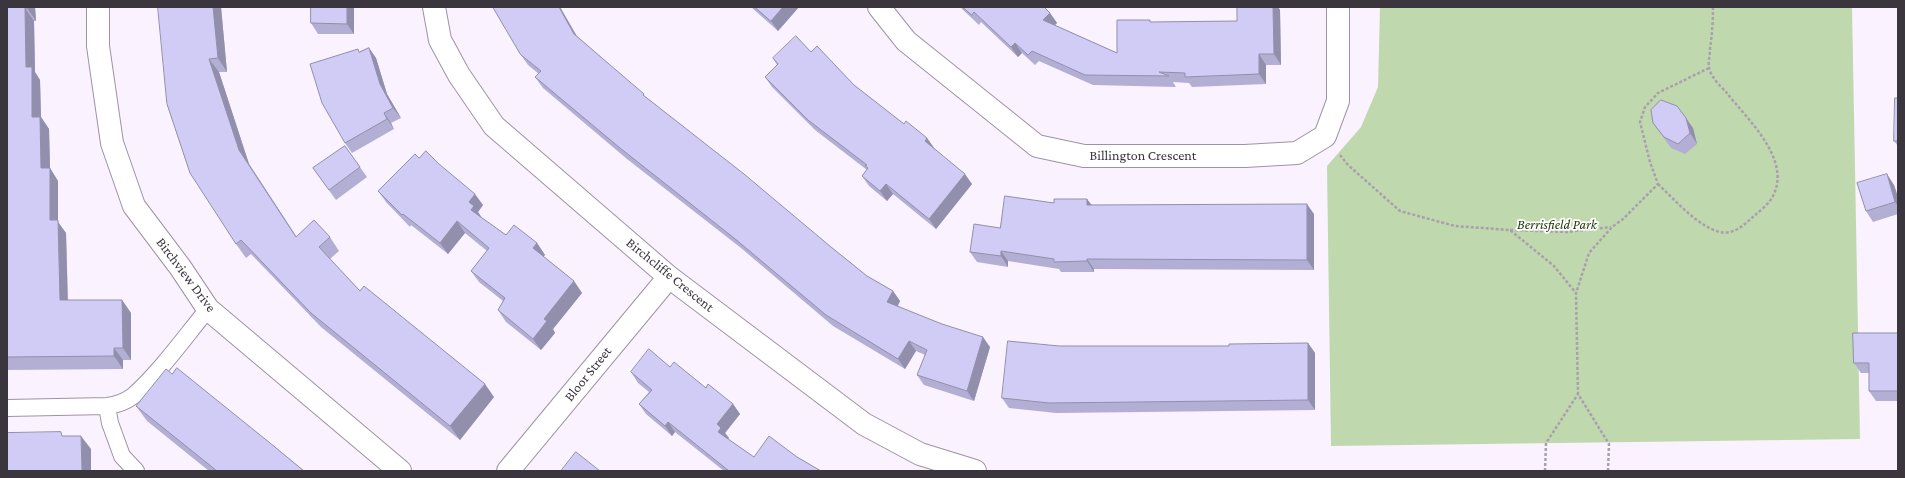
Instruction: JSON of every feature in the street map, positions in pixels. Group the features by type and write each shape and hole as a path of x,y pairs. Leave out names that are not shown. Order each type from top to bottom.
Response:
{"street":[{"name":"Birchview Drive","path":"98,7 98,46 112,143 134,206 180,267 208,309 400,471"},
{"name":"Birchcliffe Crescent","path":"434,7 440,40 458,75 494,126 669,277 864,424 920,454 975,471"},
{"name":"Billington Crescent","path":"879,7 906,41 1037,146 1084,156 1244,156 1297,153 1325,136"},
{"path":"1325,136 1338,101 1338,7"},
{"name":"Bloor Street","path":"508,471 669,277"}],"lane":[{"path":"7,408 107,406 118,404 132,397 152,376 208,309"},
{"path":"107,406 110,423 122,456 136,471"}],"path":[{"path":"1709,68 1658,93 1645,107 1640,122 1650,162 1658,184 1683,208 1705,225 1713,230 1723,232 1732,231 1741,227 1760,211 1772,196 1778,180 1776,163 1771,149 1716,80 1709,68 1713,7"},
{"path":"1325,136 1348,165 1400,211 1456,226 1568,232 1612,227"},
{"path":"1608,471 1609,444 1578,394 1576,293 1589,254 1612,227 1623,219 1658,184"},
{"path":"1510,230 1554,266 1576,293"},
{"path":"1545,471 1546,443 1578,394"}],"green space":[{"name":"Berrisfield Park","path":"1380,7 1852,7 1860,439 1331,446 1327,166 1361,127 1378,87"}],"building":[{"path":"7,7 27,7 25,8 26,67 32,67 32,117 40,117 41,168 50,168 50,220 58,220 60,300 122,300 123,348 114,348 114,356 7,357"},
{"path":"158,7 213,7 218,58 209,59 239,150 296,237 314,220 330,237 319,247 360,291 364,286 485,384 450,426 311,313 241,240 236,244 190,173 167,104"},
{"path":"311,7 347,7 347,24 311,23"},
{"path":"493,7 559,7 574,34 644,94 643,95 744,174 867,276 893,291 887,302 942,324 983,337 967,391 917,375 927,350 909,341 898,359 826,315 734,238 620,148 535,77 541,71 521,55"},
{"path":"755,7 783,7 771,21"},
{"path":"963,7 1044,7 1050,13 1043,20 1117,53 1117,20 1150,20 1150,22 1237,21 1237,7 1273,7 1274,54 1259,54 1259,74 1185,77 1185,73 1159,72 1169,76 1085,75 1032,51 1028,55 1015,43 1011,47 974,12 972,15"},
{"path":"796,36 811,52 817,46 854,85 904,124 906,121 927,138 925,141 965,174 929,219 886,184 880,191 862,176 868,168 865,166 867,165 808,120 765,77 778,64 773,58"},
{"path":"369,48 380,84 393,108 384,113 387,119 345,143 322,103 310,64 358,49 359,52"},
{"path":"1895,98 1898,98 1898,141 1894,141"},
{"path":"1661,100 1677,106 1686,118 1690,133 1678,144 1664,137 1653,123 1651,110"},
{"path":"345,146 360,167 329,190 313,168"},
{"path":"426,151 475,194 469,202 474,206 471,210 506,235 514,225 537,243 533,248 574,281 544,319 547,321 533,339 498,310 505,298 471,271 489,248 457,221 440,243 403,214 402,215 378,191 415,154 419,158"},
{"path":"1887,174 1895,202 1866,211 1857,183"},
{"path":"1005,196 1054,203 1054,199 1087,199 1087,205 1307,204 1307,260 1087,259 1087,261 1054,262 1054,259 1001,251 1001,256 970,252 974,224 1000,228"},
{"path":"1853,333 1898,333 1898,391 1869,391 1869,363 1854,363"},
{"path":"1008,341 1059,346 1229,346 1229,344 1308,343 1308,400 1049,403 1002,398"},
{"path":"649,349 670,367 674,362 706,388 708,384 733,404 717,424 721,428 718,432 754,457 769,436 797,457 821,471 729,471 668,422 665,426 639,404 652,390 631,372"},
{"path":"177,368 304,471 217,471 136,406 166,369 172,374"},
{"path":"61,432 62,436 81,436 82,471 7,471 7,433"},
{"path":"576,452 600,471 561,471"}]}
